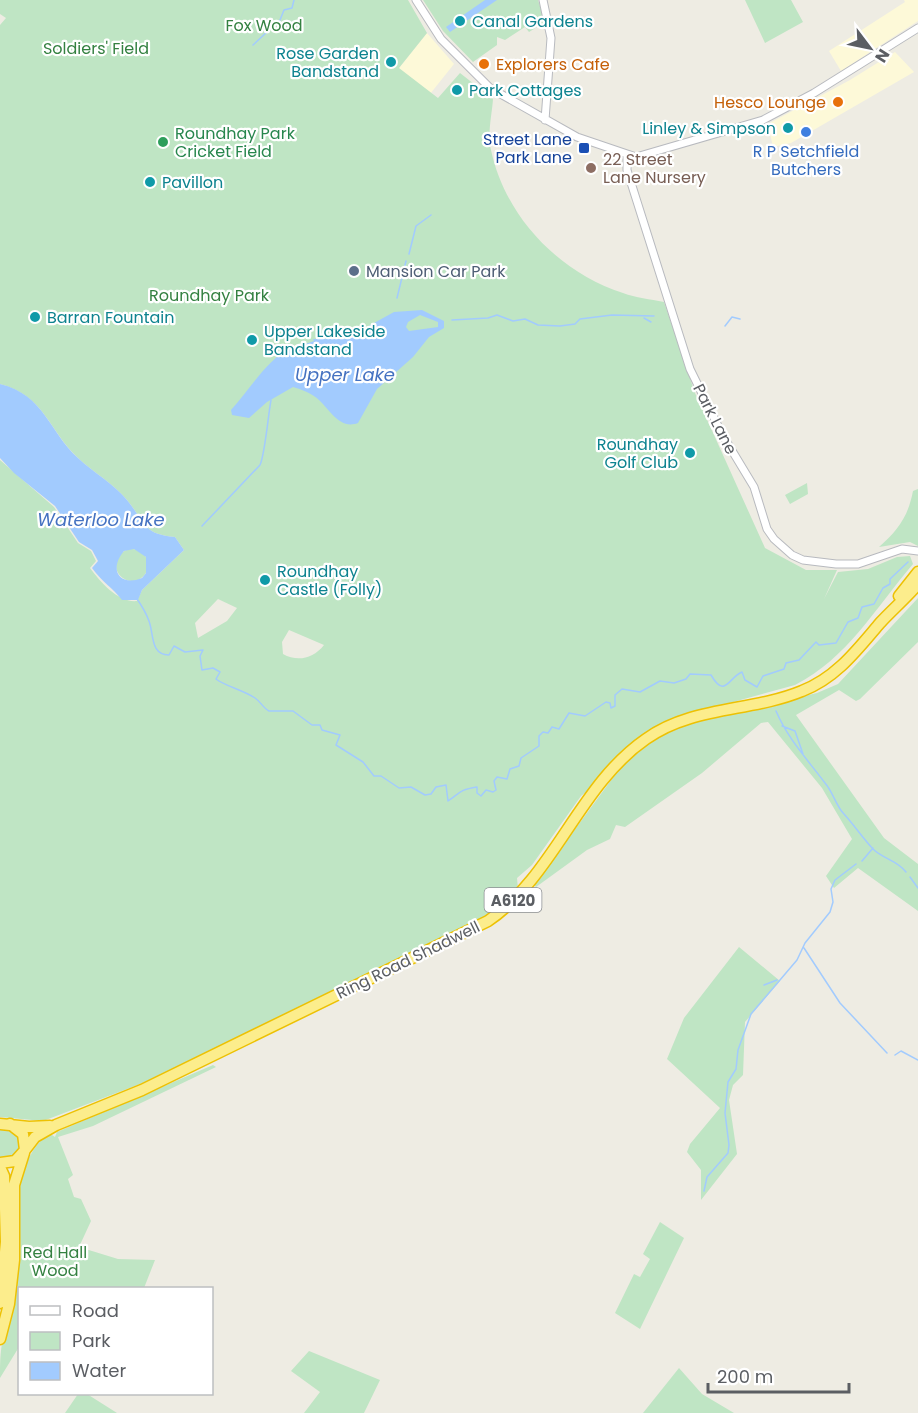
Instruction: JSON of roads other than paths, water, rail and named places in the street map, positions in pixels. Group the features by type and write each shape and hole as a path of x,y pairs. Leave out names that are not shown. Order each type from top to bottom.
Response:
{"highway":[{"name":"Ring Road Shadwell","path":"882,621 918,572"},
{"name":"Ring Road Shadwell","path":"25,1151 35,1137 56,1125 142,1090 488,921 517,896 609,774 645,739 684,720 783,697 813,686 847,661 918,584"},
{"name":"Ring Road Shadwell","path":"5,1124 29,1127 56,1125"},
{"path":"0,1340 9,1304 14,1260 14,1185 25,1151 23,1134 5,1124"},
{"path":"0,1303 6,1242 4,1176 0,1165 15,1161 25,1151"}],"street":[{"path":"416,0 441,39 478,77 507,98 577,137 627,156 644,156 763,120 814,93 918,28"},
{"path":"543,0 551,38 545,120"},
{"name":"Park Lane","path":"627,156 627,170 690,369 722,434 754,487 767,529 774,539 792,555 802,560 836,564 858,564 896,550 908,549 918,553"}],"water":[{"path":"485,0 497,0 450,32 446,27"},
{"name":"Upper Lake","path":"422,310 444,321 444,328 429,337 413,357 377,389 358,423 346,424 336,418 316,398 293,387 267,402 249,418 232,415 231,410 259,375 282,352 292,346 294,348 314,341 313,339 345,339 394,312","holes":["420,315 438,322 438,327 409,331 406,327 408,322"]},
{"name":"Waterloo Lake","path":"0,384 15,389 37,405 68,448 122,494 150,530 175,537 184,550 142,590 138,600 122,600 92,568 98,561 92,550 79,542 55,506 14,473 0,458","holes":["134,549 146,557 146,573 142,578 128,580 119,575 117,564 124,551"]}],"waterway":[{"path":"253,45 280,20 284,10 292,8 294,0"},
{"path":"409,254 416,226 431,215"},
{"path":"397,298 406,261"},
{"path":"452,320 488,318 497,315 513,321 525,319 538,325 560,326 575,324 580,319 612,315 654,316"},
{"path":"725,326 732,317 740,319"},
{"path":"644,318 651,322"},
{"path":"202,526 260,465 271,400"},
{"path":"137,599 148,618 154,643 159,652 169,655 174,646 185,652 203,650 200,656 202,670 213,668 220,672 216,679 255,698 269,711 293,711 312,725 320,725 322,730 340,735 336,745 363,762 374,776 381,776 399,788 411,787 425,795 431,794 436,787 446,785 448,801 471,788 477,787 477,793 481,796 486,790 493,792 496,790 494,781 497,777 507,779 510,769 519,766 521,758 539,746 539,736 543,732 548,733 552,727 559,729 569,713 585,716 606,702 610,703 611,708 615,706 615,695 622,689 640,692 660,681 674,683 686,679 690,674 711,675 720,686 723,686 742,672 745,680 757,687 763,676 784,669 786,663 799,660 816,642 819,645 836,643 848,622 858,618 862,607 874,604 883,588 890,584 890,579 908,562"},
{"path":"776,711 792,740 828,787 841,811 873,849 906,872"},
{"path":"782,726 795,731 803,754"},
{"path":"862,861 873,848"},
{"path":"704,1191 707,1177 728,1153 725,1113 728,1082 736,1069 738,1050 751,1014 797,960 805,943 830,912 833,902 831,889 835,880 856,864"},
{"path":"910,877 918,888"},
{"path":"804,948 840,1003 887,1053"},
{"path":"764,985 777,980"},
{"path":"895,1055 901,1051 918,1060"}],"place":[{"name":"Canal Gardens","path":"460,21"},
{"name":"Rose Garden Bandstand","path":"391,62"},
{"name":"Explorers Cafe","path":"484,64"},
{"name":"Park Cottages","path":"457,90"},
{"name":"Hesco Lounge","path":"838,102"},
{"name":"Linley & Simpson","path":"788,128"},
{"name":"R P Setchfield Butchers","path":"806,132"},
{"name":"Roundhay Park Cricket Field","path":"163,142"},
{"name":"Street Lane Park Lane","path":"584,148"},
{"name":"22 Street Lane Nursery","path":"591,168"},
{"name":"Pavillon","path":"150,182"},
{"name":"Mansion Car Park","path":"354,271"},
{"name":"Barran Fountain","path":"35,317"},
{"name":"Upper Lakeside Bandstand","path":"252,340"},
{"name":"Roundhay Golf Club","path":"690,453"},
{"name":"Roundhay Castle (Folly)","path":"265,580"}],"park label":[{"name":"Fox Wood","path":"264,25"},
{"name":"Soldiers' Field","path":"96,48"},
{"name":"Roundhay Park","path":"209,295"},
{"name":"Red Hall Wood","path":"55,1261"}]}
